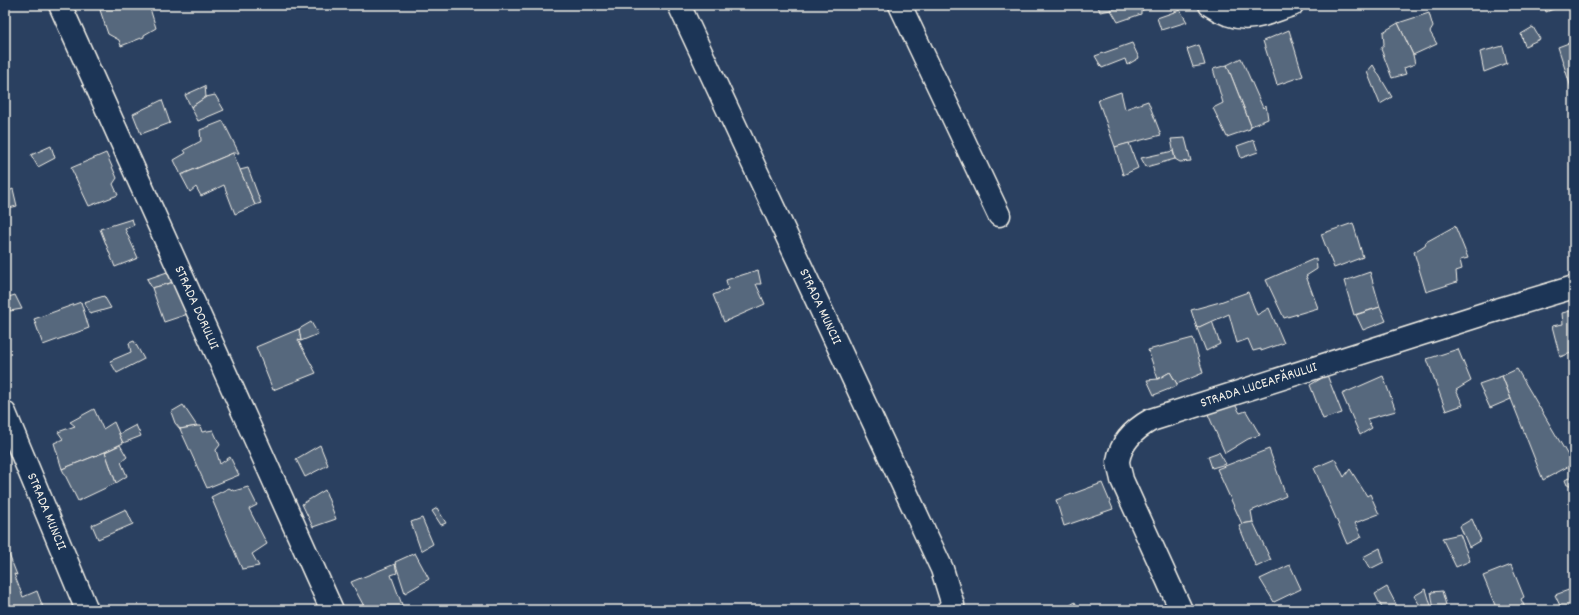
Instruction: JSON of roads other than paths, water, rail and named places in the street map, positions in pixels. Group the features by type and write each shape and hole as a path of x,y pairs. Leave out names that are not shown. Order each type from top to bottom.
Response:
{"street":[{"name":"STRADA DORULUI","path":"60,5 332,610"},
{"name":"STRADA MUNCII","path":"680,5 942,568 953,605 948,610"},
{"path":"900,5 999,215"},
{"path":"1210,5 1221,12 1242,19 1261,15 1292,5"},
{"name":"STRADA LUCEAFĂRULUI","path":"1181,610 1122,480 1118,462 1120,455 1124,443 1137,428 1151,420 1487,313 1574,287"},
{"name":"STRADA MUNCII","path":"5,413 87,610"}]}
